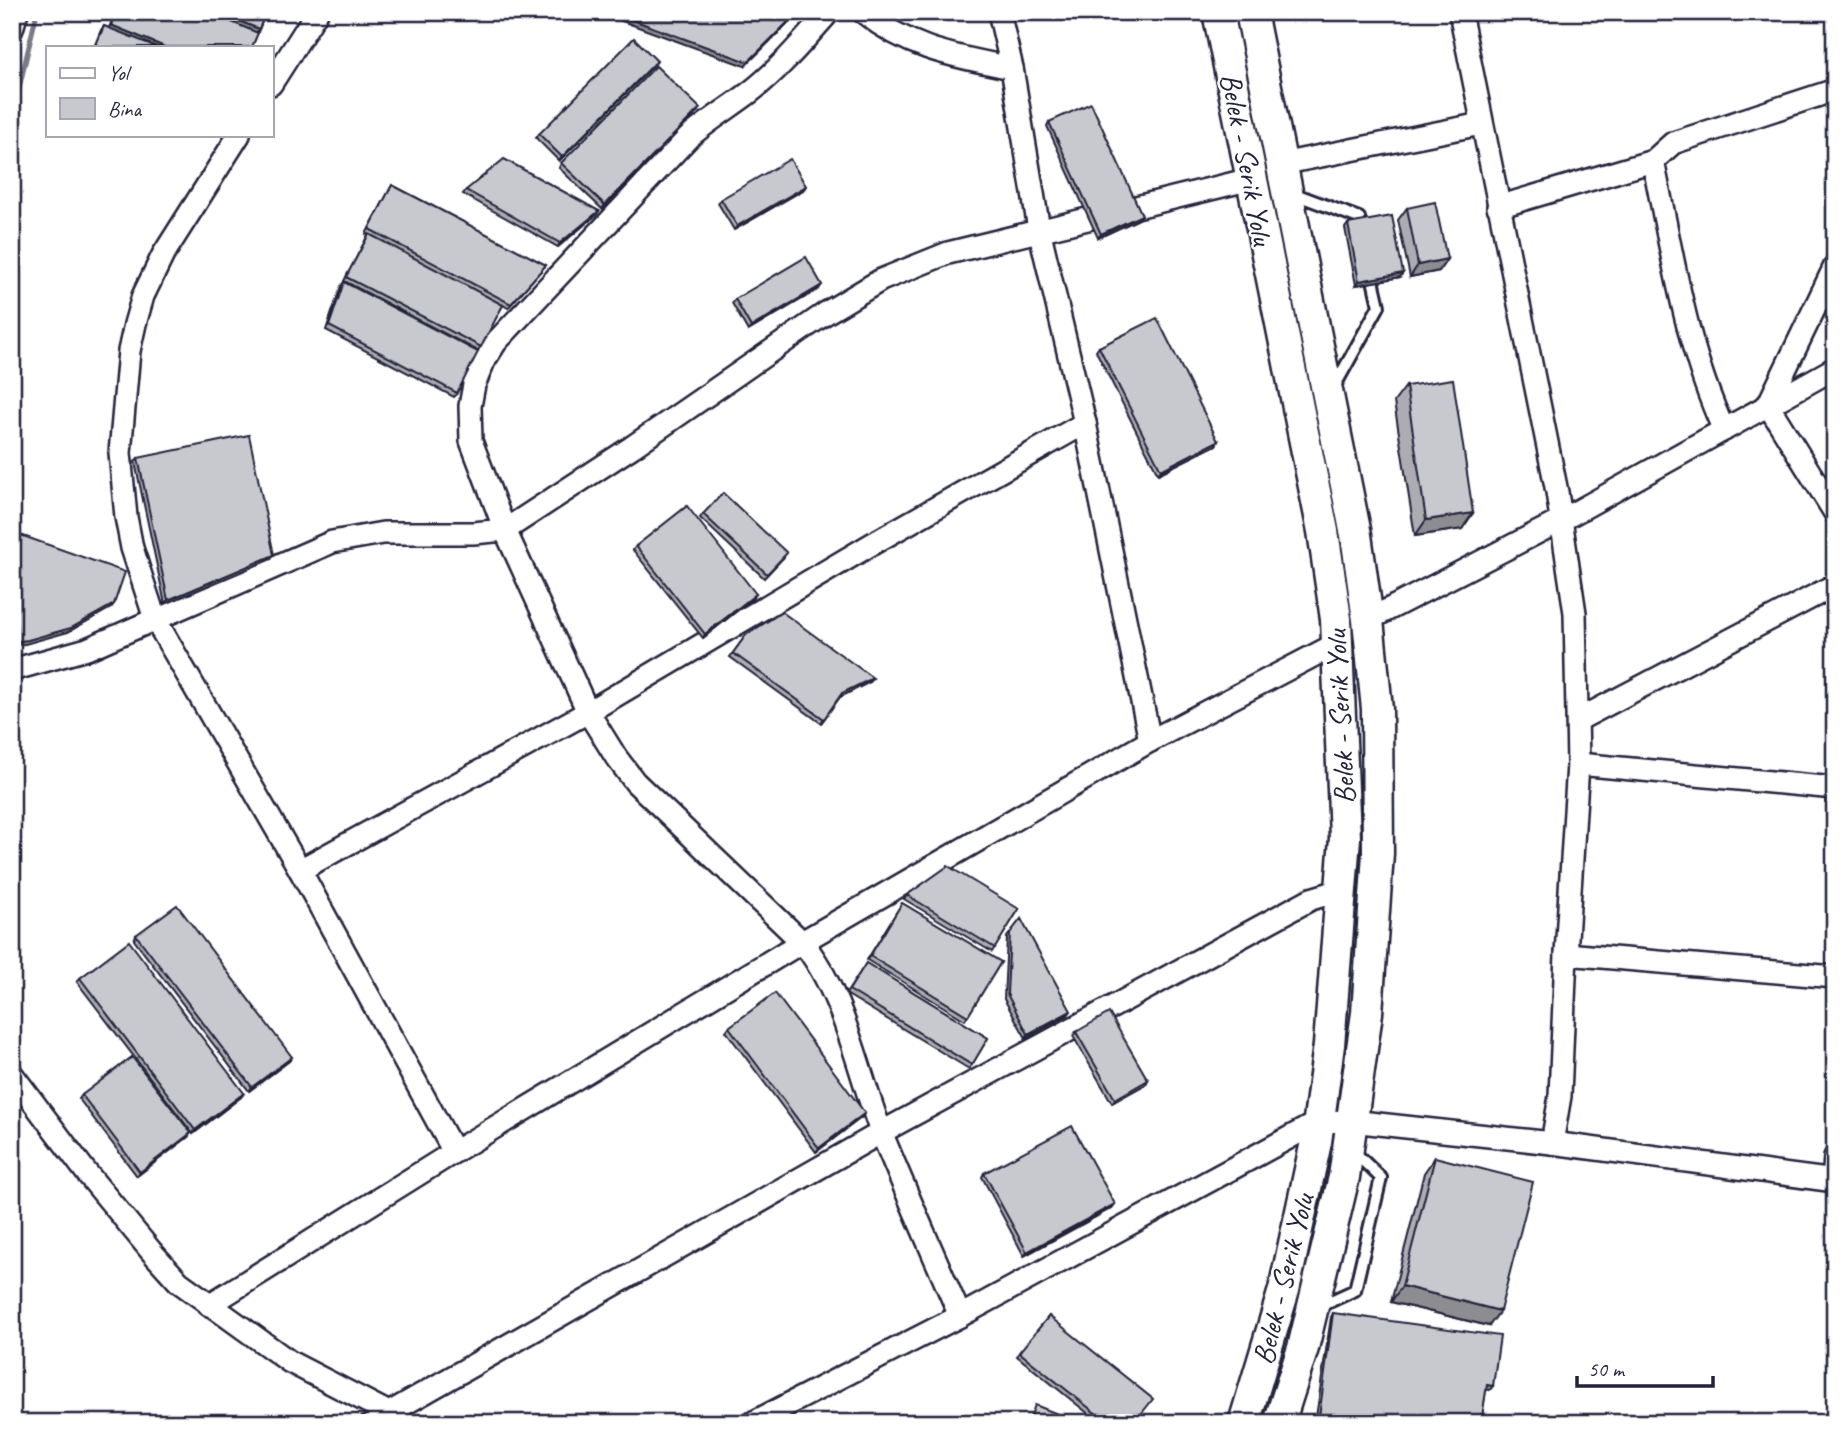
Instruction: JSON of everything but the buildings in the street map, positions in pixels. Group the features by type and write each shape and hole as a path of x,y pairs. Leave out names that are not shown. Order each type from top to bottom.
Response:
{"main road":[{"name":"Belek - Serik Yolu","path":"1218,12 1322,531 1336,618 1345,838 1329,1045 1318,1122 1284,1290 1244,1423"},
{"name":"Belek - Serik Yolu","path":"1251,12 1356,535 1377,709 1378,853 1367,1013 1343,1177 1303,1348 1279,1423"}],"street":[{"path":"12,29 17,12"},
{"path":"273,81 317,12"},
{"path":"829,12 793,52 751,92 688,138 496,342 484,360 474,385 470,405 471,441 505,530 588,712 635,782 802,942 826,978 882,1132 960,1316"},
{"path":"863,12 881,27 906,41 938,52 1012,68"},
{"path":"999,12 1012,68 1039,229 1085,423 1150,741"},
{"path":"1460,12 1557,492 1575,613 1578,764 1560,1096 1552,1143"},
{"path":"1498,207 1653,161 1673,143 1835,90"},
{"path":"1284,178 1481,124"},
{"path":"238,136 157,265 143,296 129,351 120,453 132,548 155,619 300,870 454,1153"},
{"path":"1653,161 1695,353 1724,430"},
{"path":"12,670 87,649 332,542 383,533 473,533 505,530 853,296 914,265 948,253 1039,229 1251,179"},
{"path":"1768,405 1835,266"},
{"path":"1368,620 1560,521 1835,368"},
{"path":"1768,405 1835,513"},
{"path":"300,870 588,712 872,544 1085,423"},
{"path":"1578,720 1835,585"},
{"path":"209,1305 802,942 1150,741 1336,644"},
{"path":"1578,764 1835,788"},
{"path":"12,1074 86,1172 179,1282 290,1362 396,1418 882,1132 1311,899 1341,890"},
{"path":"1566,954 1835,977"},
{"path":"751,1423 960,1316 1318,1122 1350,1134 1552,1143 1834,1181 1835,1157"}],"lane":[{"path":"1284,178 1359,218 1364,243"},
{"path":"1329,398 1379,306 1367,256"},
{"path":"364,1423 396,1418"}],"waterway":[{"path":"12,118 37,12"}]}
